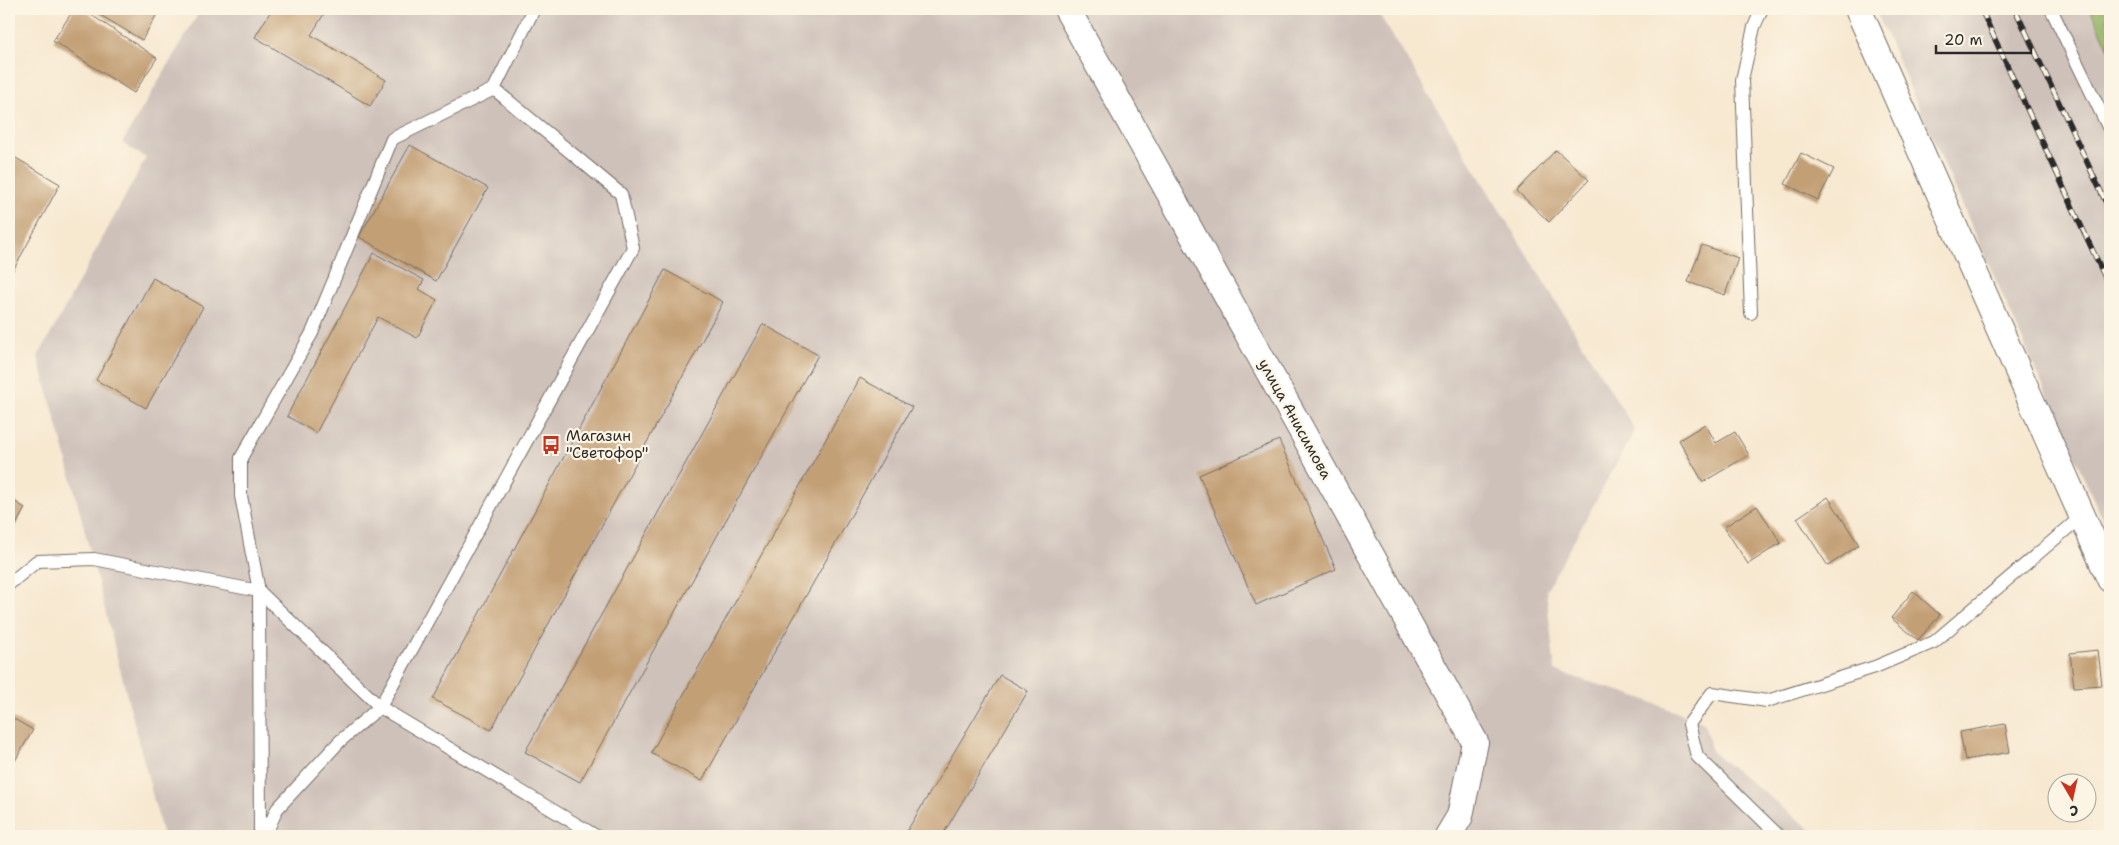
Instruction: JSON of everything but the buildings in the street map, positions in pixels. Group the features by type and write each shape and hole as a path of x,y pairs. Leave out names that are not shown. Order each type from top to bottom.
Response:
{"street":[{"name":"улица Анисимова","path":"1067,9 1475,742 1460,816 1448,836"},
{"path":"1858,9 2110,579"}],"lane":[{"path":"260,836 259,591 241,496 241,458 312,333 392,140 494,89 534,9"},
{"path":"1751,313 1742,80 1754,27 1762,9"},
{"path":"2051,9 2110,131"},
{"path":"265,836 277,808 340,741 380,707 634,248 621,194 494,89"},
{"path":"1779,836 1697,756 1689,724 1712,694 1767,701 1875,667 1934,642 2082,516"},
{"path":"9,584 37,561 94,559 259,591 380,707 596,836"}],"shaded area":[{"path":"201,9 1376,9 1635,430 1546,591 1555,671 1638,697 1704,723 1712,752 1819,836 163,836 63,446 38,357 146,158 122,143"},
{"path":"1875,9 2090,9 2110,51 2110,536"}],"green space":[{"path":"2090,9 2110,9 2110,51"}],"railway":[{"path":"1981,9 2110,288"},
{"path":"2015,9 2110,211"}],"place":[{"name":"Магазин \"Светофор\"","path":"551,445"}]}
